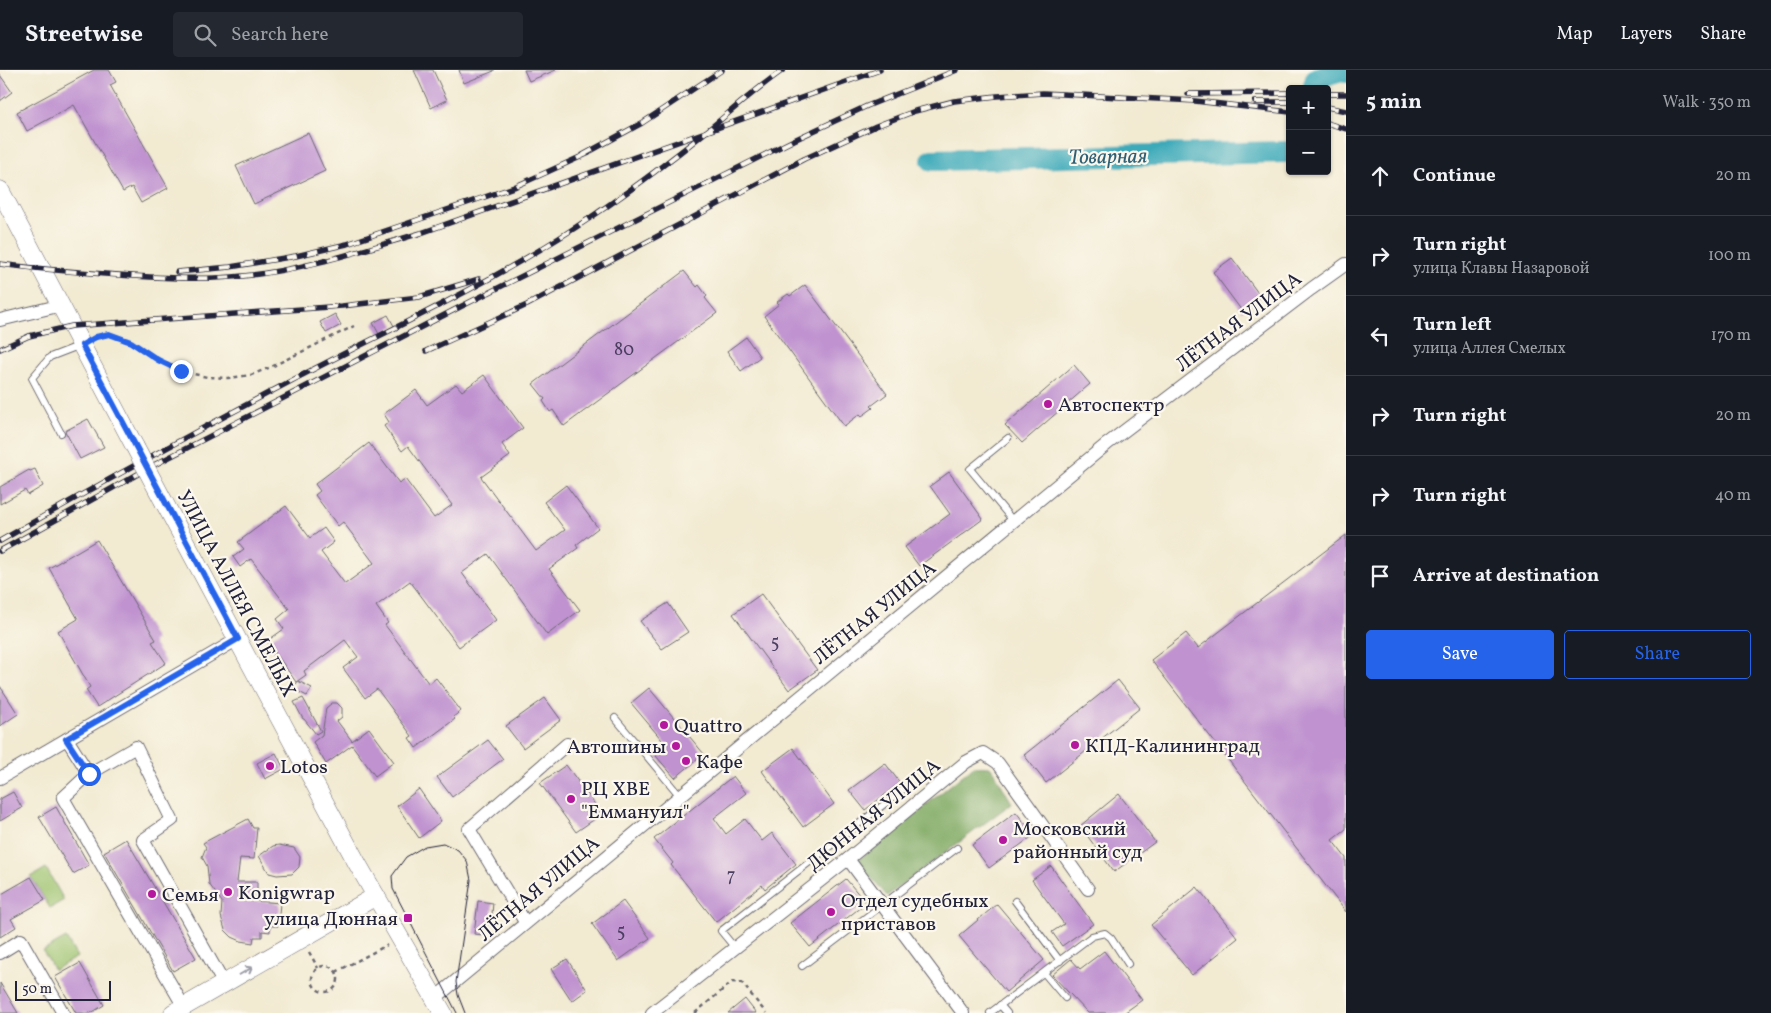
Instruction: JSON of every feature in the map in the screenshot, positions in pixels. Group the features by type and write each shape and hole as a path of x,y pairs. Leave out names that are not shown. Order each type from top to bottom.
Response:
{"main road":[{"name":"УЛИЦА АЛЛЕЯ СМЕЛЫХ","path":"0,190 357,864 438,1006"},
{"path":"178,1010 376,896"}],"street":[{"name":"ЛЁТНАЯ УЛИЦА","path":"438,1006 456,982 525,922 1107,444 1346,264"},
{"path":"1,319 62,305"},
{"path":"0,778 238,639"},
{"path":"66,739 89,774"},
{"path":"525,922 469,829 568,744"},
{"path":"178,1010 63,798 89,774 136,747 172,820 143,840 224,984"},
{"name":"ДЮННАЯ УЛИЦА","path":"652,1013 848,859 966,762 983,753 998,763 1088,889"},
{"path":"848,859 963,1013"},
{"path":"0,953 22,940 64,1013"}],"lane":[{"path":"61,433 32,378 50,357 82,345"},
{"path":"1008,438 970,469 1014,522"},
{"path":"615,718 680,796"},
{"path":"735,948 721,932 905,788"},
{"path":"802,966 957,848"},
{"path":"1015,901 1060,961"},
{"path":"990,1013 1092,936 1105,933 1111,938 1128,964"},
{"path":"1044,973 1065,998"},
{"path":"1000,1006 1007,1013"}],"path":[{"path":"82,345 96,337 109,334 131,342 158,360 181,371 207,377 228,378 251,375 271,367 354,326"},
{"path":"301,939 318,968"},
{"path":"336,972 386,944 388,948"},
{"path":"328,967 336,972 338,982 327,992 314,986 312,981 318,968 328,967"},
{"path":"694,1013 732,982 742,983 766,1013"}],"green space":[{"path":"974,766 991,767 1012,803 887,896 857,861"},
{"path":"46,868 64,900 50,908 31,877"},
{"path":"66,938 77,957 54,970 43,951"}],"building":[{"path":"94,70 109,70 116,82 110,85 168,188 141,203 132,187 123,192 74,105 27,131 17,112"},
{"path":"414,70 433,70 447,100 431,108"},
{"path":"459,70 494,70 494,71 464,83"},
{"path":"524,70 556,70 529,81"},
{"path":"0,75 12,92 0,101"},
{"path":"308,133 325,171 254,204 236,166"},
{"path":"1232,258 1261,297 1242,311 1213,272"},
{"path":"684,271 697,287 699,285 707,296 705,298 717,313 564,426 553,410 550,412 543,401 545,399 533,384"},
{"path":"805,285 887,394 871,406 873,408 862,416 860,414 844,426 764,316 779,304 777,302 788,294 790,296"},
{"path":"335,314 341,325 326,333 320,322"},
{"path":"388,315 394,326 379,334 373,323"},
{"path":"746,337 760,357 741,371 727,351"},
{"name":"Автоспектр","path":"1074,365 1090,384 1022,443 1005,425"},
{"path":"484,375 523,428 502,444 510,456 481,477 536,551 565,530 544,502 566,485 598,528 576,545 578,548 549,569 580,610 547,635 488,554 462,573 496,620 459,647 410,581 376,606 388,623 385,625 429,684 436,678 461,711 453,717 455,719 416,748 409,738 412,736 377,689 365,698 343,668 358,657 345,640 304,671 306,675 296,682 267,641 284,629 277,619 289,609 251,559 240,567 233,557 244,549 238,542 286,506 310,538 324,528 334,542 321,552 345,584 374,563 343,522 338,526 315,495 320,491 315,484 369,443 399,483 405,479 434,518 452,505 408,446 402,451 384,426 389,422 384,414 416,390 427,405 456,384 462,391"},
{"path":"88,419 104,447 80,459 65,431"},
{"path":"35,469 43,486 28,495 25,490 0,504 0,487 29,470"},
{"path":"949,472 983,519 919,566 905,547 950,514 930,486"},
{"path":"1346,535 1346,829 1332,840 1346,858 1346,912 1151,660 1186,633 1198,648"},
{"path":"97,540 156,640 152,642 166,663 97,707 86,690 90,687 58,631 78,619 49,568"},
{"path":"761,594 817,670 789,690 733,614"},
{"path":"668,603 688,632 662,649 640,621"},
{"path":"1118,680 1140,708 1046,783 1024,755"},
{"path":"298,681 312,688 307,696 293,689"},
{"path":"0,686 18,714 0,726"},
{"name":"Quattro","path":"649,688 704,754 675,778 656,756 667,746 631,703"},
{"path":"303,698 321,731 316,734 303,719 294,702"},
{"path":"545,698 561,720 523,748 506,726"},
{"path":"332,703 337,703 342,708 342,717 337,721 352,741 369,728 394,762 375,776 352,745 326,764 313,742 322,735 326,708"},
{"path":"488,740 503,759 452,797 437,777"},
{"path":"793,748 834,804 803,827 762,771"},
{"name":"Lotos","path":"276,753 284,769 265,779 257,763"},
{"path":"885,763 900,783 865,810 849,790"},
{"name":"РЦ ХВЕ \"Еммануил\"","path":"566,765 602,814 576,832 540,783"},
{"path":"733,776 746,793 714,818 726,834 745,819 762,841 772,833 796,864 765,889 762,885 716,922 671,865 673,863 654,839"},
{"path":"419,789 441,821 419,838 397,806"},
{"path":"13,792 22,808 0,821 0,799"},
{"path":"1119,794 1155,842 1114,872 1080,826"},
{"path":"56,807 89,865 73,874 39,817"},
{"name":"Московский районный суд","path":"1016,812 1034,835 989,868 972,845"},
{"path":"248,819 253,828 257,828 254,859 240,858 237,882 257,882 257,901 280,903 278,926 270,926 270,932 262,931 262,937 254,937 253,943 232,937 225,930 221,916 222,902 209,884 207,866 202,857 206,847 203,843"},
{"path":"126,839 196,958 173,971 104,852"},
{"path":"279,845 294,848 300,857 299,867 292,874 277,875 269,873 259,856 273,846"},
{"path":"1051,866 1093,924 1062,946 1052,932 1064,924 1032,880"},
{"path":"31,877 45,900 11,919 16,927 0,937 0,895"},
{"path":"846,879 866,903 810,947 790,923"},
{"path":"1197,887 1238,938 1192,975 1151,925"},
{"path":"478,901 493,903 491,924 485,923 484,935 474,934"},
{"path":"623,901 650,938 618,961 592,924"},
{"path":"997,904 1044,960 1006,992 959,936"},
{"path":"1104,951 1142,1000 1124,1013 1088,1013 1052,975 1071,959 1080,969"},
{"path":"567,959 587,990 572,1001 551,969"},
{"path":"80,963 104,1005 91,1013 76,1013 55,977"},
{"path":"0,983 18,1013 0,1013"},
{"path":"745,999 756,1013 728,1013"}],"waterway":[{"name":"Товарная","path":"1314,85 1316,79 1341,71 1346,72"},
{"name":"Товарная","path":"932,160 1285,152"}],"tram line":[{"path":"457,1013 393,889 392,876 406,857 425,846 443,843 458,850 467,861 471,880 456,982 458,995 465,1013"}],"railway":[{"path":"583,155 642,123 722,70"},
{"path":"0,541 218,420 460,295 526,258 577,227 630,190 783,70"},
{"path":"0,264 99,274 201,278 266,273 311,264 421,233 880,70"},
{"path":"0,551 154,465 460,307 794,140 867,106 957,70"},
{"path":"426,351 527,305 804,159 876,126 915,111 954,101 1043,93 1195,101 1286,112"},
{"path":"1188,94 1286,93"},
{"path":"1331,94 1346,94"},
{"path":"1255,102 1286,102"},
{"path":"1331,108 1346,111"},
{"path":"1331,124 1346,129"},
{"path":"177,272 230,267 296,256 347,244 514,187 589,153"},
{"path":"0,349 29,336 72,326 342,306 419,297 479,279"}],"place":[{"name":"Автоспектр","path":"1048,404"},
{"name":"Quattro","path":"664,725"},
{"name":"КПД-Калининград","path":"1075,745"},
{"name":"Автошины","path":"676,746"},
{"name":"Кафе","path":"686,761"},
{"name":"Lotos","path":"270,766"},
{"name":"РЦ ХВЕ \"Еммануил\"","path":"571,799"},
{"name":"Московский районный суд","path":"1003,840"},
{"name":"Konigwrap","path":"228,892"},
{"name":"Семья","path":"152,894"},
{"name":"Отдел судебных приставов","path":"831,912"},
{"name":"улица Дюнная","path":"408,918"}],"route":[{"path":"89,774 66,739 238,639 82,345 96,337 109,334 131,342 158,360 181,371"}]}
